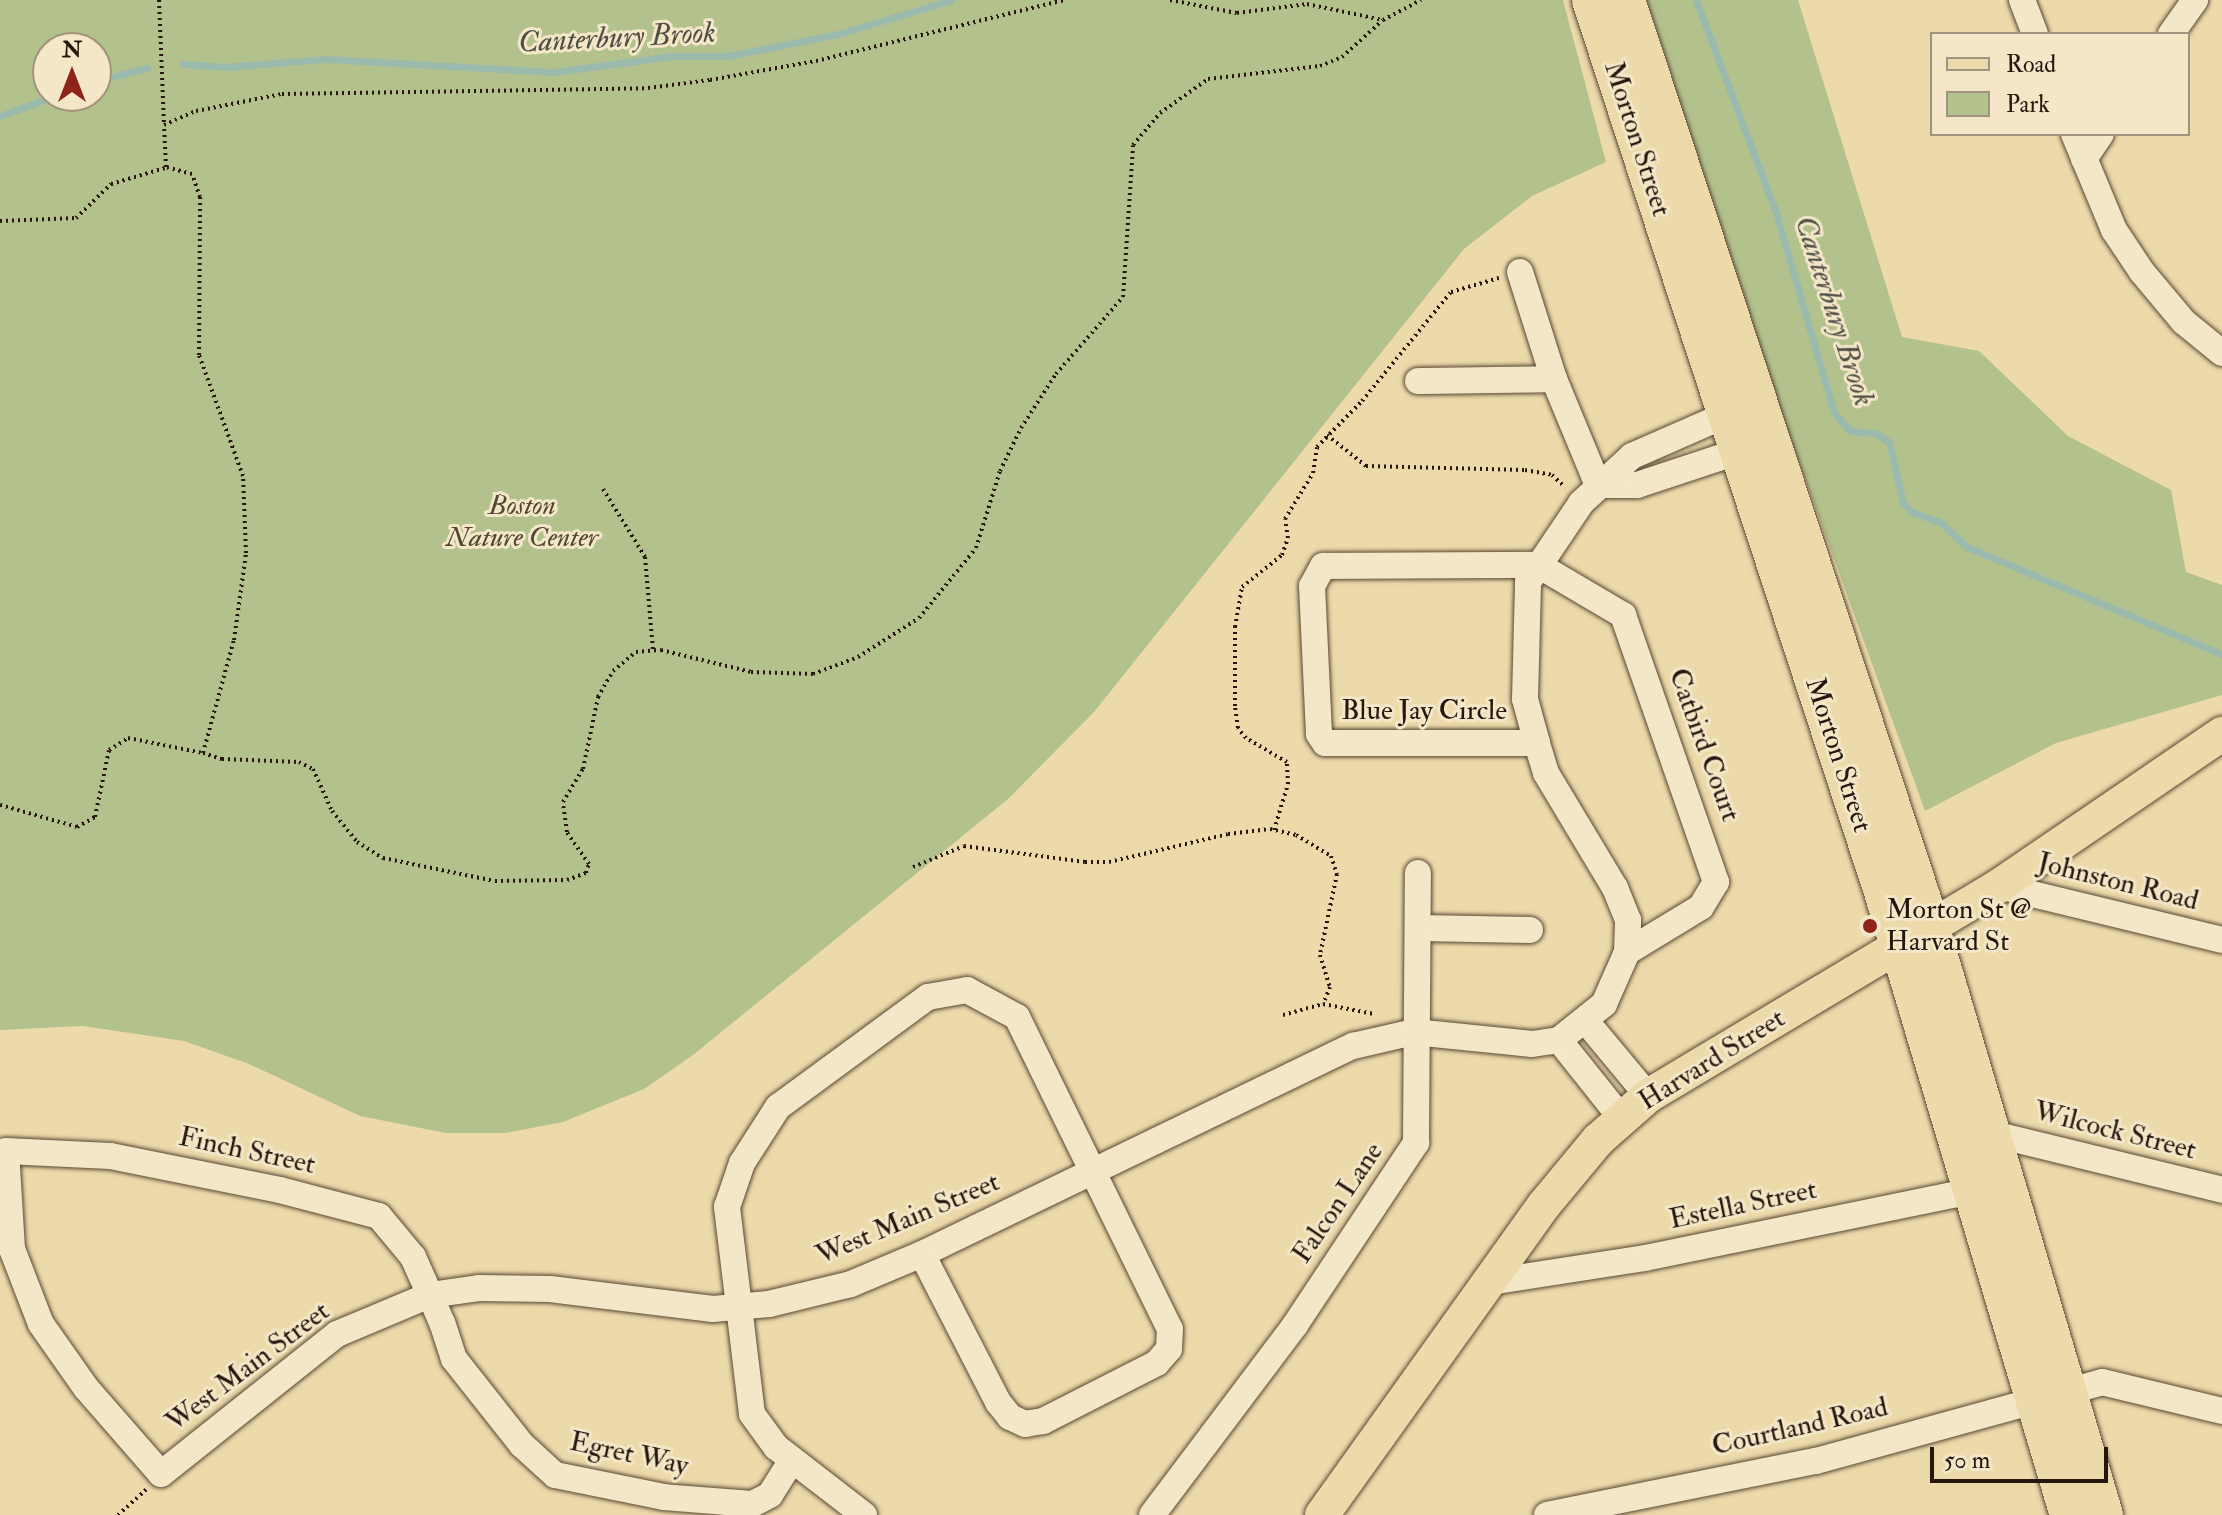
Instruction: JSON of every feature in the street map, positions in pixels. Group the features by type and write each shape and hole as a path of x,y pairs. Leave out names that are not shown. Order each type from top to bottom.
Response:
{"highway":[{"name":"Morton Street","path":"1591,0 1744,408"},
{"name":"Morton Street","path":"1626,0 1744,408 1916,937 1990,1188 2050,1394 2069,1515"},
{"name":"Morton Street","path":"1916,937 1993,1134 1990,1188"},
{"name":"Morton Street","path":"2050,1394 2104,1515"}],"main road":[{"name":"Harvard Street","path":"1322,1515 1544,1205 1622,1119 1648,1096 1999,886 2222,734"}],"street":[{"path":"2022,0 2034,32"},
{"path":"2172,32 2195,0"},
{"path":"2075,136 2114,230 2142,272 2184,322 2222,353"},
{"path":"2084,159 2100,136"},
{"path":"1520,272 1590,494"},
{"path":"1418,381 1554,379"},
{"path":"1622,1119 1559,1040 1604,1004 1627,952 1628,920 1615,888 1568,815 1537,743 1525,699 1528,582 1590,494 1632,456 1744,408"},
{"path":"1590,494 1637,485 1756,445"},
{"name":"Blue Jay Circle","path":"1537,743 1325,743 1319,734 1312,586 1323,566 1334,563 1538,565"},
{"name":"Catbird Court","path":"1538,565 1623,615 1712,860 1716,882 1701,907 1627,952"},
{"name":"Falcon Lane","path":"1152,1515 1295,1325 1416,1143 1414,1022 1418,873"},
{"name":"Johnston Road","path":"1999,886 2222,940"},
{"path":"1418,928 1530,930"},
{"path":"864,1515 792,1460 752,1414 727,1207 742,1163 778,1107 928,997 967,990 1017,1017 1170,1329 1169,1349 1157,1363 1043,1421 1025,1424 1010,1417 998,1402 922,1254"},
{"path":"1585,1020 1648,1096"},
{"name":"West Main Street","path":"154,1481 337,1334 430,1295 479,1288 550,1289 738,1310 851,1284 922,1254 1353,1046 1414,1022 1532,1044 1559,1040"},
{"name":"Wilcock Street","path":"1993,1134 2222,1190"},
{"name":"Finch Street","path":"154,1481 41,1324 12,1249 6,1151 110,1156 280,1190 379,1216 400,1237 430,1295"},
{"name":"Estella Street","path":"1490,1282 1645,1258 1990,1188"},
{"name":"Egret Way","path":"430,1295 454,1359 522,1445 555,1475 664,1497 752,1504 770,1495 792,1460"},
{"name":"Courtland Road","path":"1547,1515 1816,1461 2102,1382 2222,1411"}],"path":[{"path":"159,0 166,167"},
{"path":"164,125 196,111 282,94 648,88 710,80 816,61 1065,0"},
{"path":"1170,0 1237,13 1307,4 1383,20"},
{"path":"0,805 77,827 95,817 109,750 128,738 203,753 299,762 313,769 332,811 357,842 383,858 495,881 567,880 586,873 589,864 567,832 563,802 583,769 598,697 613,671 636,652 653,651 751,672 813,674 858,657 919,618 976,548 1000,471 1028,417 1056,374 1123,297 1133,145 1160,113 1208,79 1320,66 1342,57 1383,20 1421,0"},
{"path":"0,221 76,218 111,184 166,167 192,174 200,197 199,355 243,476 241,599 203,753"},
{"path":"1274,830 1288,784 1287,762 1258,747 1238,728 1237,608 1242,587 1282,555 1288,538 1285,519 1313,473 1312,455 1327,435 1362,401 1451,292 1520,272"},
{"path":"1327,435 1366,466 1525,470 1552,475 1590,494"},
{"path":"603,489 645,557 653,651"},
{"path":"913,867 964,846 1109,862 1228,834 1274,830 1315,843 1331,856 1337,874 1320,955 1330,987 1323,1004"},
{"path":"1283,1015 1323,1004 1414,1022"},
{"path":"118,1515 154,1481"}],"green space":[{"name":"Boston Nature Center","path":"0,0 1563,0 1606,162 1532,196 1464,249 1094,712 1008,799 693,1055 644,1089 563,1122 505,1133 446,1133 360,1116 249,1064 184,1041 83,1026 0,1030"},
{"path":"1643,0 1798,0 1902,337 1979,351 2068,436 2171,490 2186,572 2222,585 2222,695 2056,743 1925,811 1738,292"}],"waterway":[{"name":"Canterbury Brook","path":"183,64 226,67 326,59 554,72 673,56 728,56 838,34 951,0"},
{"name":"Canterbury Brook","path":"1696,0 1776,213 1834,413 1850,431 1875,433 1889,442 1903,503 1912,512 1940,522 1967,547 2222,654"},
{"name":"Canterbury Brook","path":"112,77 147,68"},
{"name":"Canterbury Brook","path":"0,116 32,104"}],"place":[{"name":"Morton St @ Harvard St","path":"1870,926"}]}
